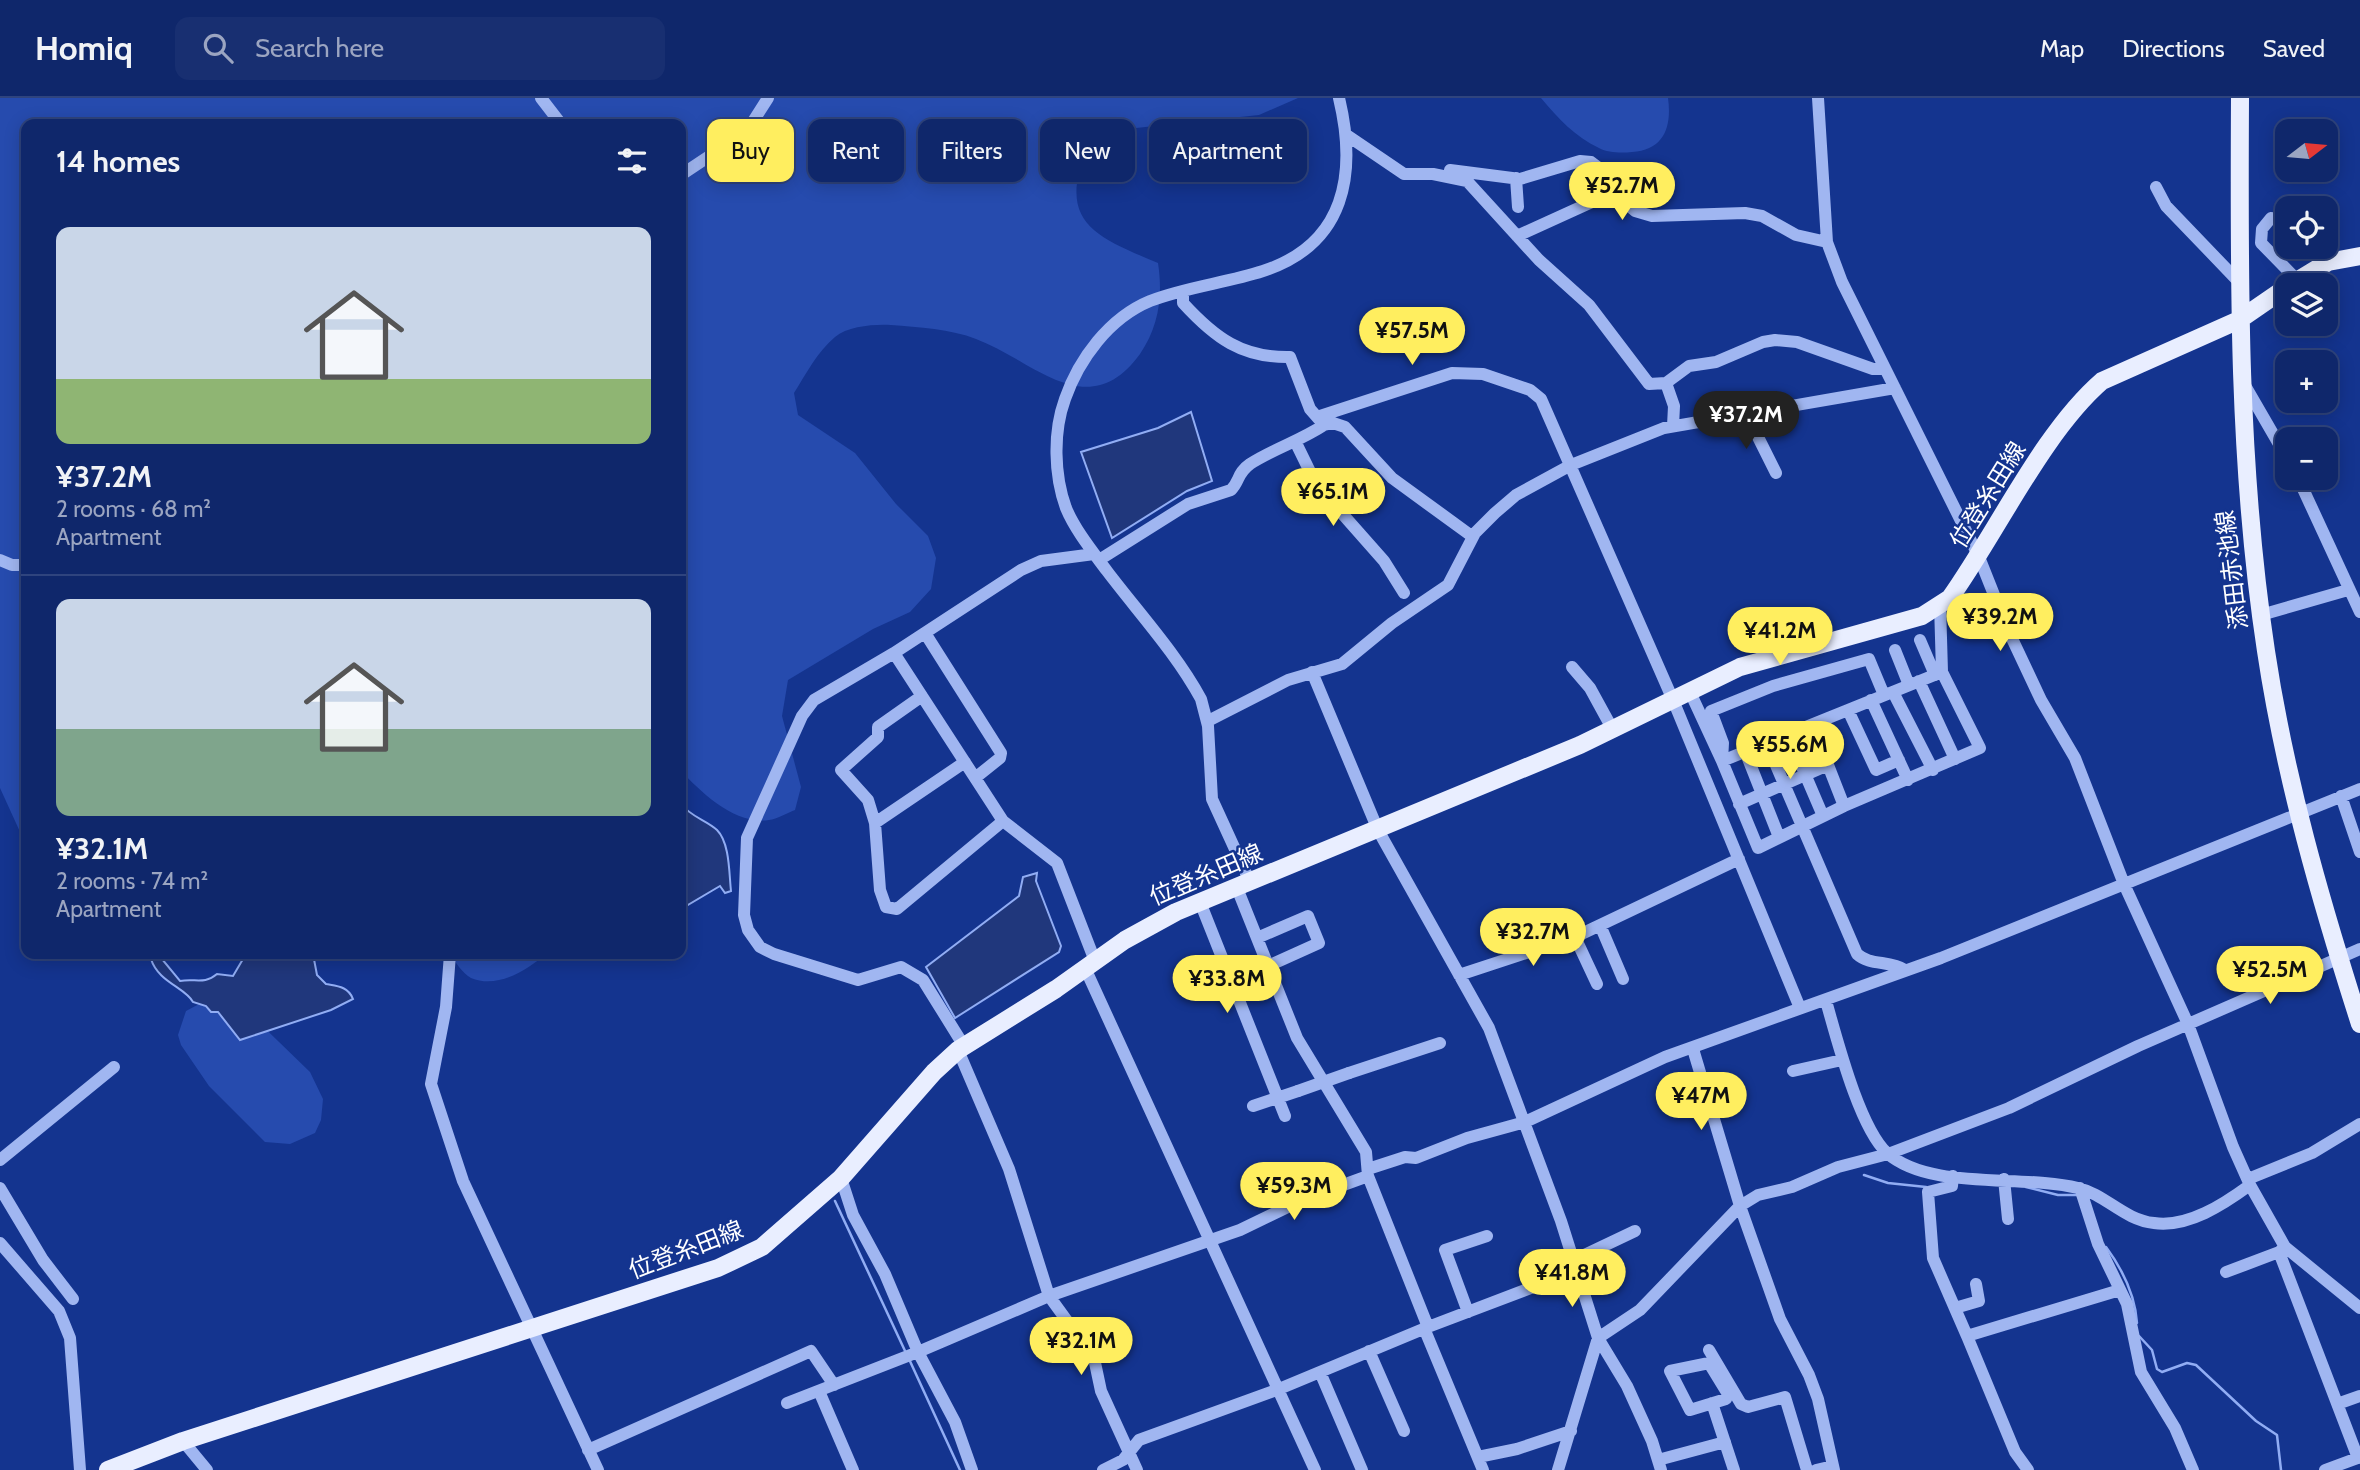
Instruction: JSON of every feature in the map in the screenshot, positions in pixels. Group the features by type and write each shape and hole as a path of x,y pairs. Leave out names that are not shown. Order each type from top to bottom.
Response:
{"main road":[{"name":"添田赤池線","path":"2240,98 2241,379 2247,489 2261,615 2282,743 2298,812 2360,1024"},
{"name":"位登糸田線","path":"2310,273 2328,262 2360,257"},
{"name":"位登糸田線","path":"108,1470 183,1441 718,1268 762,1247 841,1178 934,1072 961,1048 1091,965 1125,940 1200,902 1378,830 1612,730 1740,667 1851,639 1922,616 1950,598 1979,557 2065,420 2088,393 2102,381 2239,320 2275,296"}],"street":[{"path":"541,98 557,119"},
{"path":"686,173 747,131 768,98"},
{"path":"1339,98 1348,136 1345,184 1331,221 1317,237 1283,263 1148,302 1097,341 1080,364 1062,406 1058,432 1059,478 1067,509 1096,557 1196,690 1208,721 1212,799 1243,885 1257,938 1297,1038 1366,1153 1368,1173 1483,1470"},
{"path":"1818,98 1827,242 1842,282 1979,557 2013,642 2041,700 2075,758 2124,884 2188,1024 2233,1147 2282,1250 2318,1358 2340,1403 2359,1457 2325,1470"},
{"path":"1348,136 1404,174 1433,174 1467,181 1539,260 1589,304 1649,384 1666,383 1689,366 1716,362 1763,342 1775,340 1797,342 1873,369 1885,369"},
{"path":"1433,174 1450,170 1516,178 1539,175 1580,161 1591,162 1603,171 1616,191 1636,211 1652,216 1745,213 1762,216 1796,235 1827,242"},
{"path":"1516,178 1518,206"},
{"path":"2156,187 2166,206 2239,282"},
{"path":"1517,236 1616,191"},
{"path":"2272,218 2262,229 2260,243 2283,273"},
{"path":"1183,292 1183,303 1216,335 1248,353 1264,358 1290,358 1310,409 1322,420 1345,427 1392,478 1473,537"},
{"path":"1137,1470 1101,1391 1094,1358 1049,1296 1009,1169 961,1048 923,980 901,967 858,980 774,954 760,947 748,930 744,915 747,838 802,716 814,700 894,653 1021,570 1041,561 1096,557 1188,504 1231,490 1236,476 1251,464 1296,443 1322,420 1452,373 1483,374 1530,390 1541,399 1673,701 1800,1008"},
{"path":"2241,379 2275,437"},
{"path":"1666,383 1674,406 1673,426"},
{"path":"1208,721 1288,680 1342,664 1392,623 1448,585 1473,537 1517,495 1571,465 1673,426 1895,388"},
{"path":"1746,414 1776,473"},
{"path":"1296,443 1316,484 1384,561 1404,593"},
{"path":"2303,490 2360,612"},
{"path":"0,560 21,565"},
{"path":"2261,615 2348,590"},
{"path":"1939,674 1940,604"},
{"path":"925,632 1001,753 1000,758 975,778"},
{"path":"1690,692 1758,848 1844,806 1980,748 1920,640"},
{"path":"1895,650 1940,725 1955,759"},
{"path":"894,653 1003,821 1056,863 1091,965 1312,1469"},
{"path":"1722,761 1723,743 1711,711 1773,686 1869,659 1883,696 1899,760 1908,780"},
{"path":"1572,667 1590,688 1612,730"},
{"path":"1312,672 1378,830 1489,1028 1576,1265 1598,1338 1609,1351 1627,1387 1660,1465 1725,1442"},
{"path":"1722,761 1787,732 1939,674"},
{"path":"922,695 878,727 878,737 841,770 868,800 875,823 883,902 890,909 897,909 1003,821"},
{"path":"1883,696 1933,770"},
{"path":"1848,710 1876,771 1899,760"},
{"path":"1940,725 1963,714"},
{"path":"1787,732 1823,816"},
{"path":"1766,742 1857,954 1863,960 1895,963 1905,970"},
{"path":"1745,751 1779,837"},
{"path":"875,823 965,762"},
{"path":"1739,804 1828,765 1844,806"},
{"path":"788,1403 918,1352 1049,1296 1210,1241 1405,1157 1426,1155 1467,1138 1525,1122 1665,1057 1826,1001 2360,789"},
{"path":"2341,796 2360,852"},
{"path":"1459,975 1575,937 1739,859"},
{"path":"1200,902 1285,1116"},
{"path":"1257,938 1308,916 1319,943 1268,965"},
{"path":"1600,925 1623,979"},
{"path":"1575,937 1597,984"},
{"path":"1558,1470 1598,1338 1640,1310 1740,1206 1758,1195 1792,1187 1838,1167 1888,1154 2009,1108 2188,1024 2360,949"},
{"path":"450,959 449,988 431,1084 463,1181 598,1470"},
{"path":"1826,1001 1842,1060 1878,1142 1888,1154 1914,1170 2080,1188 2098,1195 2133,1217 2154,1223 2173,1223 2221,1207 2249,1182 2312,1153 2360,1124"},
{"path":"1253,1106 1440,1043"},
{"path":"1693,1049 1740,1206 1780,1319 1809,1375 1834,1468 1816,1470"},
{"path":"1793,1071 1842,1060"},
{"path":"0,1160 114,1067"},
{"path":"1953,1176 1952,1186 1928,1192 1933,1258 2015,1452 2028,1470"},
{"path":"841,1178 853,1215 885,1274 918,1352 955,1422 972,1470"},
{"path":"2004,1179 2008,1219"},
{"path":"0,1188 43,1261 73,1299"},
{"path":"2080,1188 2098,1244 2131,1317 2141,1371 2175,1428 2193,1470"},
{"path":"1103,1470 1123,1461 1128,1450 1139,1440 1279,1389 1468,1312 1576,1265 1635,1231"},
{"path":"0,1234 11,1256"},
{"path":"1468,1312 1445,1250 1487,1236"},
{"path":"0,1243 59,1311 70,1338 80,1470"},
{"path":"2225,1272 2282,1250"},
{"path":"2282,1250 2360,1308"},
{"path":"1955,1308 1979,1301 1976,1284"},
{"path":"1967,1335 2120,1290"},
{"path":"1709,1350 1741,1404 1748,1407 1785,1397 1807,1470"},
{"path":"1369,1351 1404,1431"},
{"path":"588,1450 810,1352 834,1385"},
{"path":"1709,1363 1728,1394 1726,1399 1712,1402 1690,1409 1670,1371 1709,1363"},
{"path":"1320,1372 1362,1470"},
{"path":"819,1391 853,1470"},
{"path":"2340,1403 2360,1396"},
{"path":"1712,1402 1734,1470"},
{"path":"1478,1457 1517,1449 1571,1431"},
{"path":"183,1441 207,1470"}],"shaded area":[{"path":"0,98 1298,98 1259,115 1221,119 1149,119 1149,127 1135,128 1135,119 1040,119 1040,182 1078,182 1076,193 1079,209 1087,223 1116,244 1158,263 1160,299 1152,333 1140,354 1120,375 1100,385 1080,386 1039,372 976,339 934,329 891,325 870,325 847,330 835,337 817,356 794,393 798,415 855,453 896,504 928,536 936,558 931,589 910,612 873,629 788,680 782,716 801,787 795,810 769,820 744,818 720,806 686,776 686,119 21,119 21,834 0,788"},
{"path":"1541,98 1668,98 1669,118 1664,135 1652,147 1632,152 1611,152 1590,144 1575,133"},
{"path":"1191,412 1212,481 1187,491 1112,538 1081,452 1158,428"},
{"path":"686,809 717,830 721,836 728,859 731,891 725,893 720,886 686,906"},
{"path":"1037,873 1036,881 1061,946 1059,952 955,1018 926,967 1019,896 1023,877"},
{"path":"151,959 162,959 180,981 208,979 217,974 233,976 243,959 314,959 317,975 326,984 345,989 353,999 331,1010 240,1040 218,1012 211,1012 206,1006 193,1002 160,973"},
{"path":"453,959 539,959 520,972 501,980 481,981 471,978"},
{"path":"203,1002 246,1010 310,1072 323,1099 321,1120 315,1133 290,1144 265,1142 209,1086 181,1045 178,1035 186,1011"}],"waterway":[{"path":"1864,1175 1888,1183 1926,1187"},
{"path":"2026,1187 2058,1195 2077,1195"},
{"path":"835,1201 906,1353"},
{"path":"2106,1247 2127,1283 2134,1302 2137,1323"},
{"path":"2139,1336 2152,1350 2157,1369 2162,1372 2187,1363 2196,1365 2256,1421 2277,1435 2281,1470"},
{"path":"909,1359 960,1470"}]}
